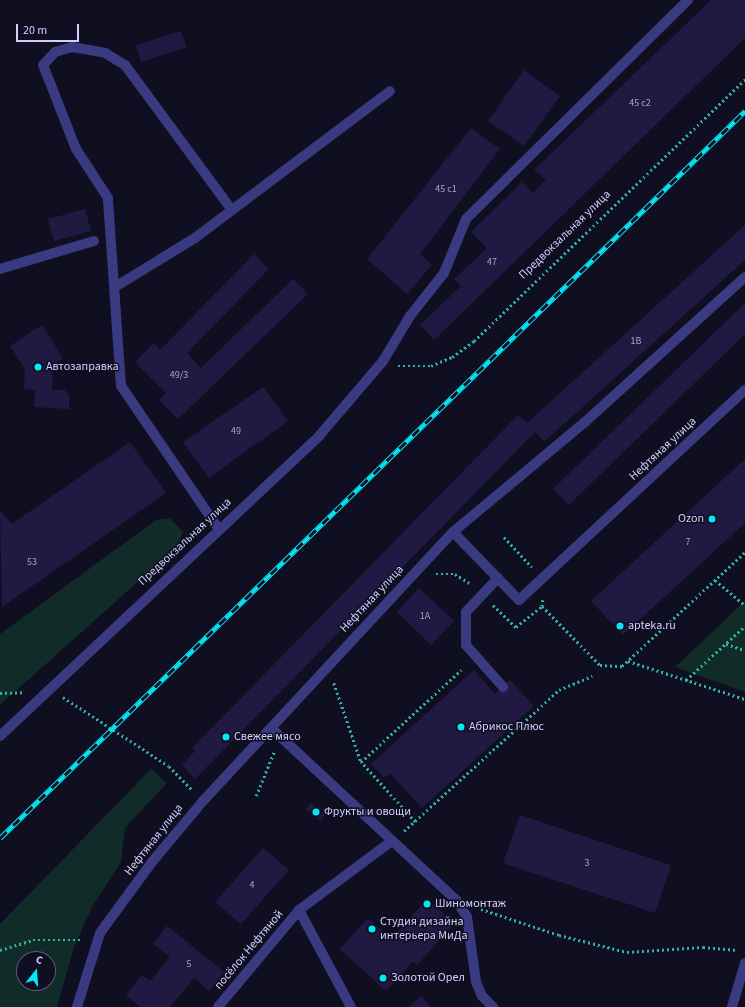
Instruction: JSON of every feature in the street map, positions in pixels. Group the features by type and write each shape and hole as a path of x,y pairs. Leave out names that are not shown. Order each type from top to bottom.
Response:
{"street":[{"name":"Предвокзальная улица","path":"0,736 218,528 319,436 382,361 410,316 444,273 466,219 688,0"},
{"path":"218,528 121,386 116,287 108,198 76,149 43,65 55,52 72,47 105,53 125,64 232,210"},
{"path":"116,287 232,210 390,91"},
{"path":"0,269 94,241"},
{"path":"453,532 585,422 745,277"},
{"name":"Нефтяная улица","path":"77,1007 97,940 152,862 270,728 453,532 519,600 544,579 745,390"},
{"path":"498,578 466,612 466,645 503,687"},
{"path":"270,728 456,900 467,917 476,982 482,996 493,1007"},
{"name":"посёлок Нефтяной","path":"218,1007 299,910 392,841"},
{"path":"299,910 351,1007"},
{"path":"732,1007 745,963"}],"path":[{"name":"Предвокзальная улица","path":"382,361 405,366 431,366 452,357 474,341 745,79"},
{"path":"504,537 544,579"},
{"path":"542,606 600,665 613,668 628,661 745,552"},
{"path":"431,577 455,574 483,594 516,627 542,606 544,596"},
{"path":"716,580 745,604"},
{"path":"686,680 745,626"},
{"path":"726,644 745,650"},
{"path":"628,661 745,699"},
{"path":"361,762 461,670"},
{"path":"333,680 361,762 415,822 559,690 592,676"},
{"path":"0,693 16,690 37,700"},
{"path":"74,705 169,766"},
{"path":"456,900 559,935 627,952 703,947 745,951"},
{"path":"0,950 33,940 97,940"}],"green space":[{"path":"170,518 183,532 178,546 0,705 0,634 156,520"},
{"path":"745,602 745,692 675,667 743,603"},
{"path":"151,769 167,783 125,828 121,862 92,907 74,947 57,1007 0,1007 0,924"}],"building":[{"path":"711,0 745,0 745,38 434,340 420,325 461,286 454,279 487,248 471,232 522,182 533,193 546,180 534,170"},
{"path":"181,31 187,47 141,62 136,45"},
{"path":"524,70 560,96 524,146 488,121"},
{"path":"471,128 500,149 420,254 432,265 407,294 367,259"},
{"path":"85,209 91,231 54,241 48,219"},
{"path":"745,225 745,260 544,442 535,432 195,779 182,765 195,751 192,748 518,415 527,423"},
{"path":"254,254 269,269 187,353 201,368 293,279 308,294 178,419 159,400 166,393 135,362 154,343 160,350"},
{"path":"745,303 745,334 569,505 553,489"},
{"name":"Автозаправка","path":"42,325 63,358 53,365 52,390 65,390 69,396 69,409 34,407 35,390 24,389 25,369 10,346"},
{"path":"263,387 288,421 209,478 183,442"},
{"path":"130,442 166,493 2,607 0,511 12,524"},
{"path":"745,459 745,523 623,635 591,601"},
{"path":"419,588 454,621 431,645 397,612"},
{"name":"Абрикос Плюс","path":"474,670 495,694 510,680 534,706 422,808 390,773 384,778 371,764"},
{"name":"Фрукты и овощи","path":"311,803 325,815 320,821 306,809"},
{"path":"520,815 671,865 655,913 503,863"},
{"path":"263,848 289,870 241,924 215,902"},
{"path":"427,899 455,923 417,965 413,961 386,991 340,949 368,918 391,939"},
{"path":"167,926 224,972 209,991 194,978 170,1007 140,1007 126,995 142,975 150,981 170,957 153,944"},
{"path":"421,996 431,1007 408,1007"}],"railway":[{"path":"0,838 745,111"}],"place":[{"name":"Автозаправка","path":"38,367"},
{"name":"Ozon","path":"712,519"},
{"name":"apteka.ru","path":"620,626"},
{"name":"Абрикос Плюс","path":"461,727"},
{"name":"Свежее мясо","path":"226,737"},
{"name":"Фрукты и овощи","path":"316,812"},
{"name":"Шиномонтаж","path":"427,904"},
{"name":"Студия дизайна интерьера МиДа","path":"372,929"},
{"name":"Золотой Орел","path":"383,978"}]}
